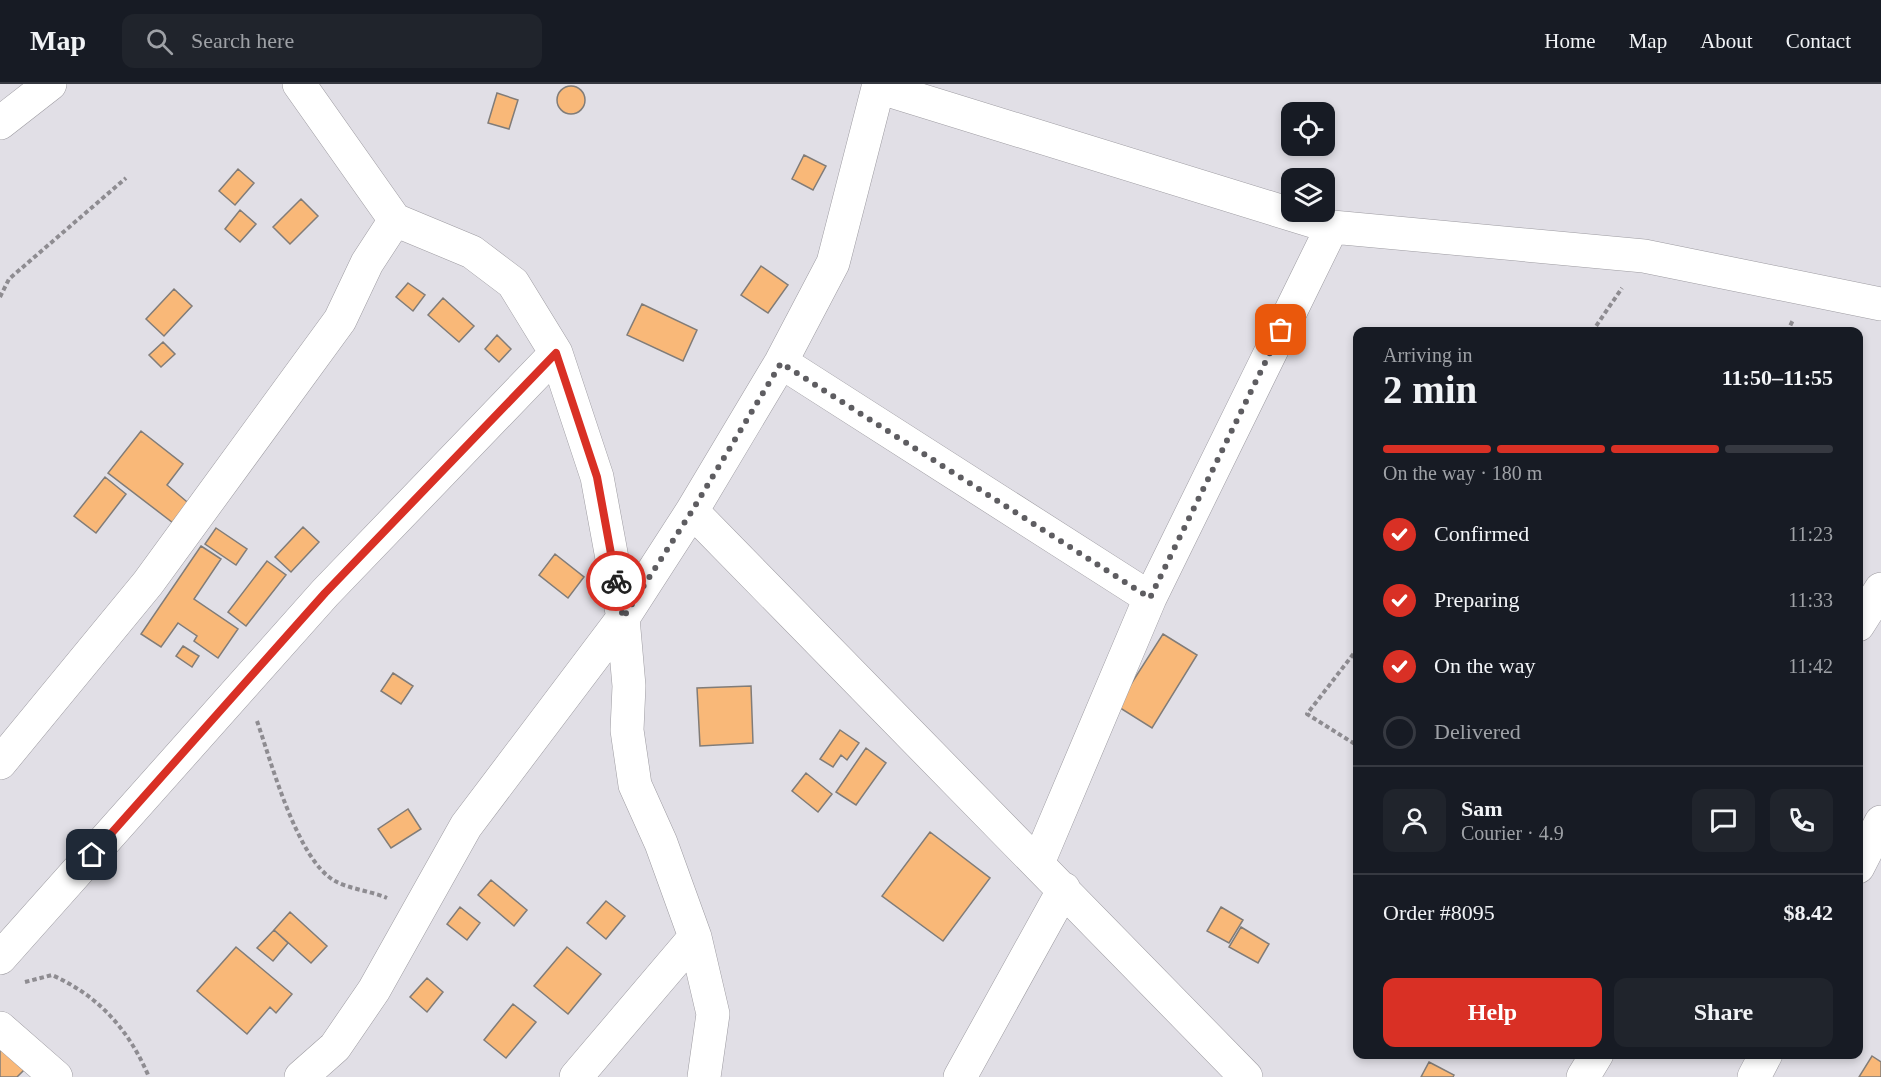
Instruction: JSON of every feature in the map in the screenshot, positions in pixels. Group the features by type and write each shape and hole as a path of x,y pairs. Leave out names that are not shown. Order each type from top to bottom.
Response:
{"street":[{"path":"0,123 50,84"},
{"path":"298,84 395,220 429,237 472,252 513,283 556,353 597,477 623,618 629,686 627,730 635,785 661,843 694,937 713,1014 704,1077"},
{"path":"301,1077 335,1047 374,990 466,826 623,618 692,511 781,363 833,263 879,86 1332,227 1644,256 1881,304"},
{"path":"0,763 148,583 333,330 366,263 395,220"},
{"path":"1038,863 1150,598 1332,227"},
{"path":"0,958 325,593 556,353"},
{"path":"781,363 1150,598"},
{"path":"692,511 1246,1077"},
{"path":"1863,618 1881,589"},
{"path":"1863,857 1881,822"},
{"path":"960,1077 1064,889"},
{"path":"576,1077 694,937"},
{"path":"0,1028 56,1077"},
{"path":"1583,1077 1594,1059"},
{"path":"1754,1077 1763,1059"}],"path":[{"path":"0,297 9,279 126,177"},
{"path":"1595,327 1644,256"},
{"path":"1353,654 1306,714 1353,743"},
{"path":"244,684 290,818 314,861 334,881 368,890 419,910"},
{"path":"21,983 52,975 92,996 116,1020 149,1077"}],"building":[{"path":"571,86 581,90 585,100 581,110 571,114 561,110 557,100 561,90"},
{"path":"497,93 518,100 509,129 488,123"},
{"path":"804,155 826,166 813,190 792,179"},
{"path":"238,169 254,183 235,205 219,191"},
{"path":"301,199 318,216 290,244 273,227"},
{"path":"240,210 256,224 240,242 225,229"},
{"path":"761,266 788,285 768,313 741,295"},
{"path":"408,283 425,295 413,311 396,297"},
{"path":"174,289 192,306 164,336 146,319"},
{"path":"443,298 474,326 459,342 428,315"},
{"path":"642,304 697,330 683,361 627,335"},
{"path":"497,335 511,349 499,362 485,349"},
{"path":"163,342 175,354 161,367 149,355"},
{"path":"141,431 183,464 167,485 192,506 177,526 108,473"},
{"path":"105,477 126,494 96,533 74,516"},
{"path":"303,527 319,542 291,572 275,557"},
{"path":"216,528 247,549 236,565 205,544"},
{"path":"201,546 221,559 194,599 238,629 218,658 194,641 197,636 178,623 161,647 141,634"},
{"path":"555,554 584,577 568,598 539,575"},
{"path":"267,561 286,575 246,626 228,612"},
{"path":"1163,634 1197,655 1152,728 1117,706"},
{"path":"183,646 199,656 192,667 176,656"},
{"path":"393,673 413,686 401,704 381,691"},
{"path":"751,686 753,743 700,746 697,688"},
{"path":"840,730 859,743 847,760 841,755 833,767 820,759"},
{"path":"866,748 886,763 856,805 836,792"},
{"path":"806,773 832,794 818,812 792,791"},
{"path":"408,809 421,829 391,848 378,829"},
{"path":"930,832 990,878 943,941 882,896"},
{"path":"491,880 527,910 514,926 478,895"},
{"path":"606,901 625,916 606,939 587,923"},
{"path":"460,907 480,923 467,940 447,924"},
{"path":"1221,907 1243,920 1229,943 1207,931"},
{"path":"290,912 327,946 311,963 274,930"},
{"path":"1241,927 1269,944 1258,963 1229,947"},
{"path":"274,930 288,943 273,961 257,948"},
{"path":"236,947 292,994 276,1013 270,1007 247,1034 197,991"},
{"path":"567,947 601,974 568,1014 534,986"},
{"path":"427,978 443,992 427,1012 410,997"},
{"path":"513,1004 536,1022 506,1058 484,1040"},
{"path":"0,1038 29,1065 17,1077 0,1077"},
{"path":"1872,1056 1881,1062 1881,1077 1859,1077"},
{"path":"1429,1062 1454,1075 1453,1077 1421,1077"}],"way so far":[{"path":"616,581 623,618 692,511 781,363 1150,598 1281,330"}],"route":[{"path":"92,855 325,593 556,353 597,477 616,581"}]}
